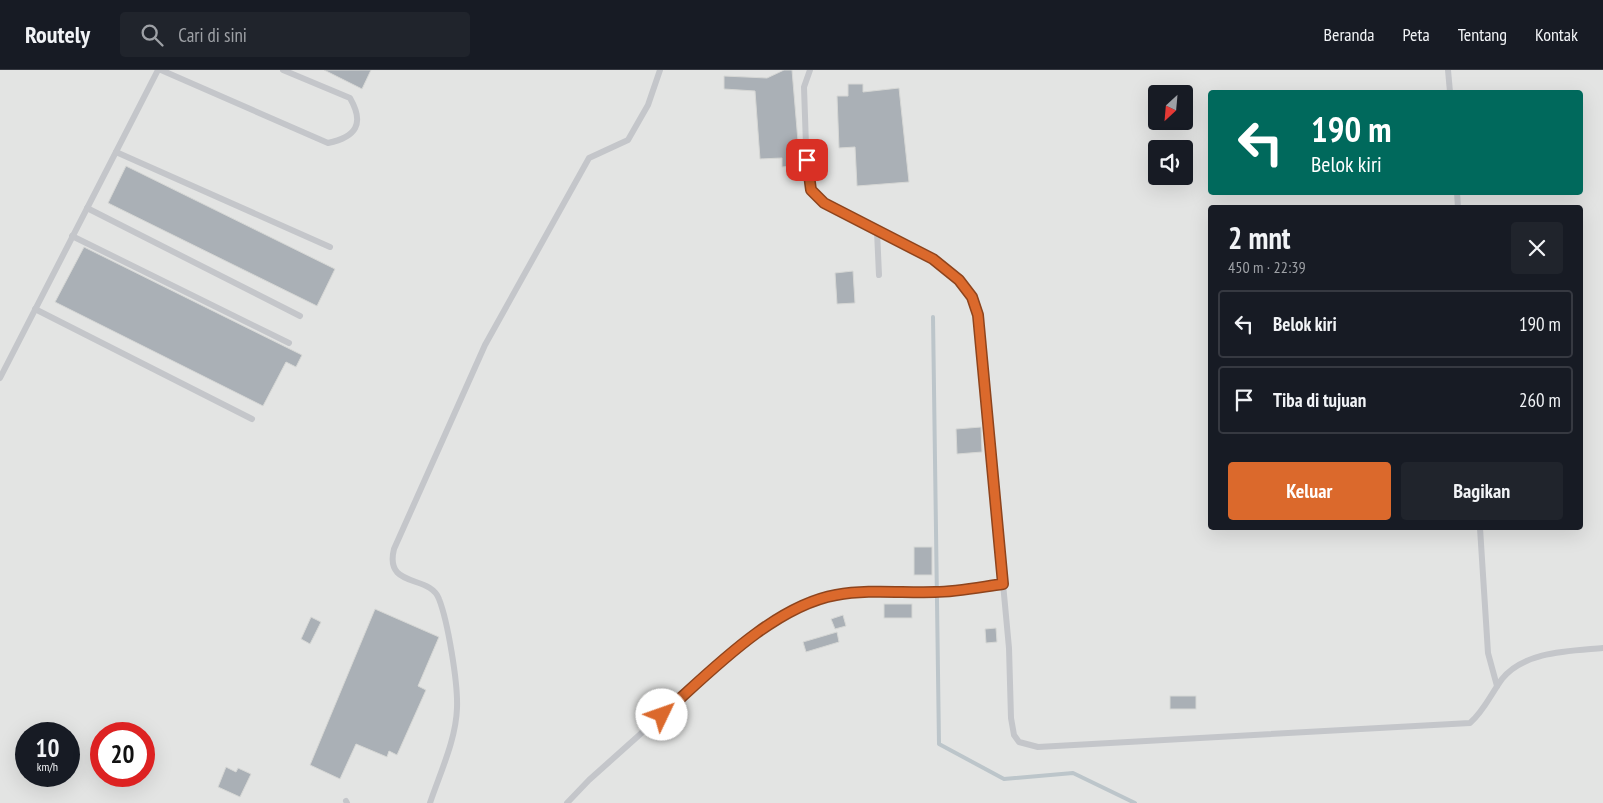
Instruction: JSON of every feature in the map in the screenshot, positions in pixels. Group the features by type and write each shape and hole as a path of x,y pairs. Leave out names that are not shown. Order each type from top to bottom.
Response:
{"lane":[{"path":"0,378 159,70 328,143 352,134 358,121 356,109 350,98 283,70"},
{"path":"430,803 451,742 457,708 451,647 439,597 432,590 408,580 395,570 391,561 394,549 485,345 588,158 628,140 648,104 660,70"},
{"path":"810,70 804,87 808,175 811,190 824,203 933,259 959,280 972,297 978,315 1009,648 1011,718 1014,735 1019,742 1038,747 1470,723 1478,716 1506,674 1519,664 1540,657 1603,648"},
{"path":"1448,70 1450,90"},
{"path":"116,152 330,247"},
{"path":"87,208 300,316"},
{"path":"877,231 879,275"},
{"path":"72,236 289,343"},
{"path":"35,309 252,419"},
{"path":"1480,530 1488,653 1497,686"},
{"path":"568,803 589,780 721,662 797,607 837,595 938,592 1003,584"}],"shaded area":[{"path":"0,70 1603,70 1603,803 0,803"}],"building":[{"path":"324,70 371,70 362,89"},
{"path":"784,70 792,70 800,165 782,167 782,158 760,159 755,91 724,89 724,76 767,78"},
{"path":"848,84 863,84 863,92 899,88 909,182 857,186 855,147 839,148 837,96 848,96"},
{"path":"126,166 335,269 317,306 108,203"},
{"path":"84,247 302,355 296,367 286,362 263,406 55,302"},
{"path":"853,271 855,303 837,304 835,273"},
{"path":"981,427 982,452 957,454 956,429"},
{"path":"914,547 932,547 932,575 914,575"},
{"path":"884,604 912,604 912,618 884,618"},
{"path":"375,609 439,637 418,686 426,690 397,755 389,751 387,757 356,744 340,779 310,765"},
{"path":"843,615 846,626 835,629 831,619"},
{"path":"311,617 321,622 310,644 301,639"},
{"path":"996,628 997,642 986,643 985,629"},
{"path":"837,632 839,642 806,652 803,642"},
{"path":"1170,696 1196,696 1196,709 1170,709"},
{"path":"226,767 236,772 238,768 251,774 240,797 218,787"}],"waterway":[{"path":"933,317 939,744 1004,779 1073,773 1135,803"}],"route":[{"path":"662,715 721,662 797,607 837,595 938,592 1003,584 978,315 972,297 959,280 933,259 824,203 811,190 807,160"}]}
